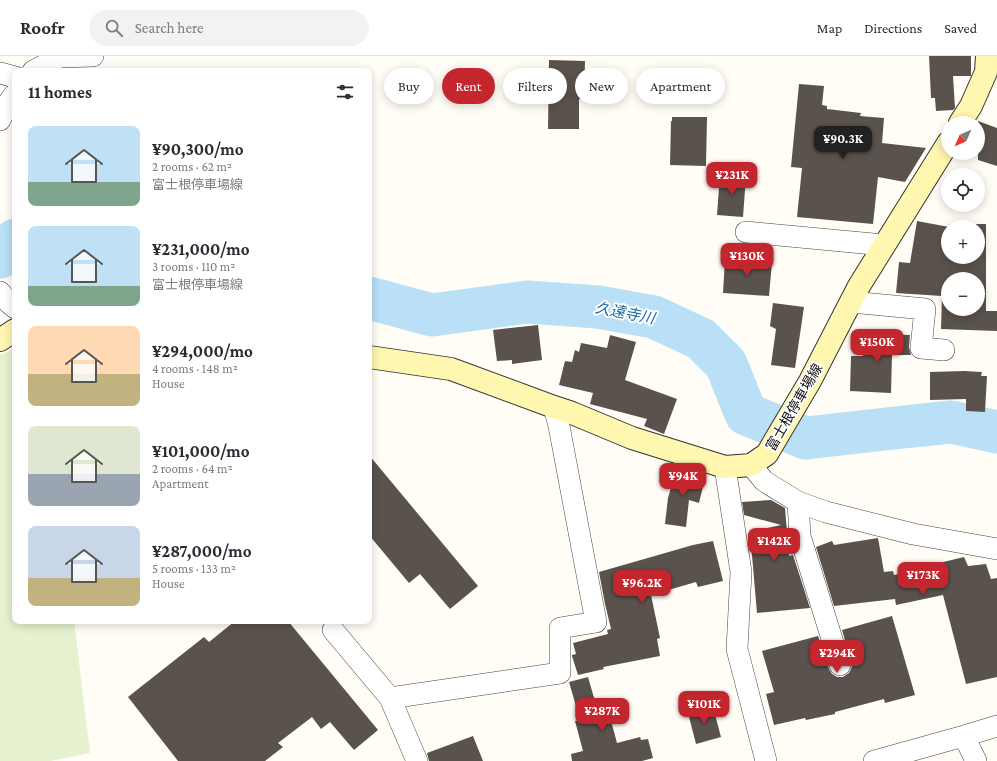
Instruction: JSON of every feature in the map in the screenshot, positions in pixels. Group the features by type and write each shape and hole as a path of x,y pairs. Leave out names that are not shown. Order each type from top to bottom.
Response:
{"main road":[{"path":"965,116 971,106 986,72 987,56"},
{"name":"富士根停車場線","path":"759,459 810,381 859,286 941,154"},
{"path":"0,340 12,332"},
{"path":"372,357 451,369 554,407 572,412 632,438 725,467 759,459"}],"street":[{"path":"40,68 60,57 93,56"},
{"path":"0,73 12,76"},
{"path":"0,120 12,99"},
{"path":"746,232 884,245"},
{"path":"851,302 925,309 921,348 944,350"},
{"path":"390,698 560,673 560,628 596,622 561,434 554,407"},
{"path":"759,459 764,481 798,502 826,512 913,534 997,549"},
{"path":"725,467 741,572 736,649 766,761"},
{"path":"798,502 800,536 840,665"},
{"path":"333,630 390,698 416,761"},
{"path":"874,761 997,726"},
{"path":"964,736 976,761"}],"green space":[{"path":"12,350 12,624 74,624 90,753 50,761 0,761 0,355"}],"building":[{"path":"929,56 971,56 971,76 953,76 955,108 953,110 936,111 935,98 931,98"},
{"path":"549,60 585,61 585,68 575,68 575,104 579,104 579,129 548,129 548,104 567,104 567,68 549,68"},
{"path":"799,84 824,86 822,105 827,106 827,109 861,113 860,116 884,118 882,143 926,148 905,182 878,177 873,224 797,217 802,168 791,167"},
{"path":"672,117 707,117 706,166 670,165"},
{"path":"985,124 997,128 997,166 978,160 985,160"},
{"path":"720,174 746,176 743,217 717,215"},
{"path":"917,221 941,226 941,264 985,264 986,224 986,311 997,311 997,331 941,329 941,316 985,316 985,272 941,272 941,296 896,293 899,262 910,263"},
{"path":"725,259 772,262 769,296 723,293"},
{"path":"773,303 804,307 795,368 771,365 776,329 770,326"},
{"path":"538,325 542,360 512,364 512,360 497,361 493,330"},
{"path":"877,334 910,335 909,347 911,355 892,355 891,393 850,391 851,356 863,356 863,338 879,339"},
{"path":"610,335 636,342 625,380 677,399 664,434 644,426 647,419 590,404 593,393 559,385 565,361 572,362 575,350 579,352 581,343 607,348"},
{"path":"930,372 982,372 981,376 987,376 985,412 966,411 966,399 930,400"},
{"path":"372,459 478,586 450,609 420,574 409,583 372,539"},
{"path":"676,470 705,478 699,503 689,500 686,527 665,524 668,498"},
{"path":"771,500 785,508 789,556 793,555 810,608 757,613 750,532 781,525 744,515 742,502"},
{"path":"878,538 884,572 893,571 894,575 936,567 935,564 964,557 968,566 986,564 991,579 997,578 997,677 966,684 943,595 896,605 895,599 834,606 816,547 832,541 834,545"},
{"path":"713,541 723,581 698,587 696,582 651,595 660,638 657,639 660,656 603,667 604,669 578,675 572,656 576,654 573,643 608,634 607,630 611,629 599,572 693,545"},
{"path":"892,616 915,695 885,703 884,699 835,712 835,714 806,720 805,718 774,725 766,694 774,692 762,651 818,636 832,674 837,677 843,677 849,673 852,667 842,630"},
{"path":"231,624 290,624 378,730 354,750 330,722 321,729 312,717 278,743 283,747 265,761 178,761 128,697 204,637 209,642"},
{"path":"588,677 599,715 609,713 617,743 640,737 641,740 648,739 653,758 642,761 572,761 571,754 583,751 575,721 580,720 569,682"},
{"path":"713,707 721,737 696,744 688,713"},
{"path":"473,736 483,761 429,761 427,753"}],"waterway":[{"name":"久遠寺川","path":"0,257 12,243"},
{"name":"久遠寺川","path":"372,299 432,315 527,302 598,307 654,317 701,339 726,364 746,414 806,438 951,422 997,432"}]}
